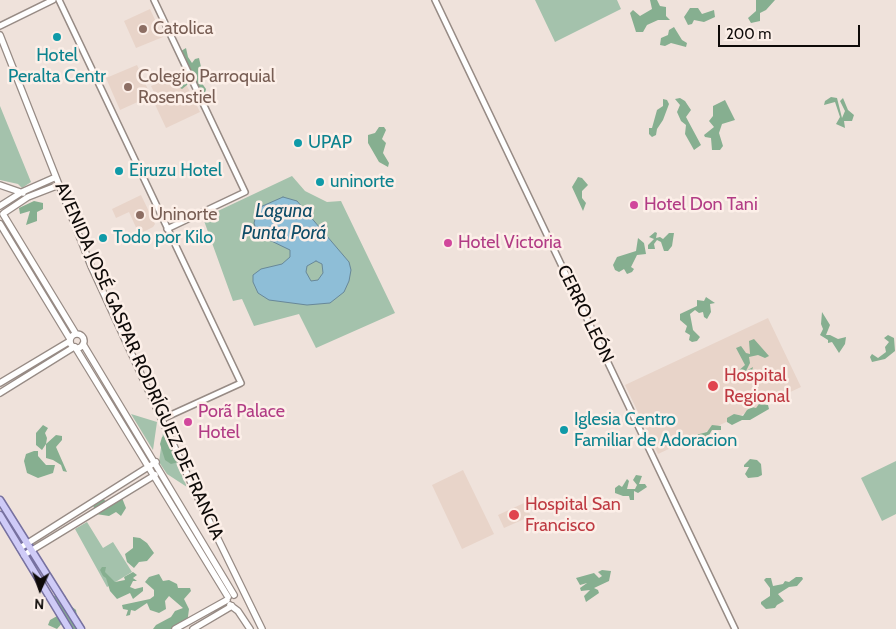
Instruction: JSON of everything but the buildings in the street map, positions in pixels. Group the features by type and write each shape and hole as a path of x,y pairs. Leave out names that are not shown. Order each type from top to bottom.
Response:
{"main road":[{"name":"AVENIDA JOSÉ GASPAR RODRÍGUEZ DE FRANCIA","path":"0,37 90,263 262,629"},
{"path":"56,177 22,192 0,206 2,215 76,334 83,337 83,344 156,462 230,597 228,604 234,605 250,629"},
{"path":"2,215 28,197 59,184"},
{"path":"0,185 22,192 28,197"},
{"path":"0,224 153,476 230,597 238,599 234,605 193,629"},
{"path":"0,383 70,340 76,334"},
{"path":"0,393 83,344"},
{"path":"20,548 156,462"},
{"path":"24,555 161,471"},
{"path":"0,500 81,629"},
{"path":"0,515 69,629"},
{"path":"175,629 230,597"}],"street":[{"path":"0,26 53,0"},
{"path":"60,0 241,383 162,419"},
{"path":"154,0 245,192 168,229"},
{"name":"CERRO LEÓN","path":"436,0 735,629"}],"shaded area":[{"name":"Catolica","path":"150,9 163,37 136,48 124,21"},
{"path":"137,65 150,94 154,92 151,86 180,72 200,112 166,128 151,96 120,110 106,78"},
{"name":"Uninorte","path":"141,195 155,224 139,234 129,212 116,218 112,209"},
{"name":"Hospital Regional","path":"768,318 801,387 658,454 625,385"},
{"path":"463,470 494,534 462,549 432,485"},
{"name":"Hospital San Francisco","path":"524,503 531,516 504,528 498,515"}],"green space":[{"path":"535,0 617,0 621,9 555,42"},
{"path":"650,0 657,0 660,6 666,7 666,16 670,20 658,20 647,25 643,32 636,32 630,13 633,10 640,16 652,9"},
{"path":"756,0 775,0 766,10 760,13 760,21 751,23 748,18 756,11"},
{"path":"690,8 698,8 702,14 714,10 715,17 704,22 694,20 692,24 688,25 684,17"},
{"path":"674,27 682,40 687,43 686,47 671,43 665,46 660,45 661,38 668,35 669,30"},
{"path":"186,48 192,63 195,59 199,58 201,67 205,68 207,76 201,79 206,89 204,99 194,83 197,77 195,74 191,74 187,85 182,89 174,84 176,76 185,73 181,51"},
{"path":"831,97 837,98 842,118 845,111 840,101 843,98 848,110 854,115 852,121 844,121 845,128 836,124 840,117 835,102 824,105 825,101"},
{"path":"680,98 685,101 691,110 686,117 701,145 694,150 685,134 686,125 681,121 677,112 680,105 675,99"},
{"path":"663,99 667,100 669,104 656,135 652,137 649,134 649,128 652,128 657,110 663,106"},
{"path":"725,100 735,120 722,124 719,133 723,146 720,150 712,150 711,138 704,135 714,127 709,121 713,116 713,106"},
{"path":"0,106 31,182 22,188 18,184 0,180"},
{"path":"379,127 384,127 386,130 382,139 386,143 383,153 389,163 388,167 379,162 368,143 368,135 375,133"},
{"path":"292,176 305,191 327,202 341,201 395,313 316,348 299,314 254,326 242,299 233,301 203,218"},
{"path":"578,177 582,178 588,185 582,191 582,198 586,203 583,211 572,187"},
{"path":"34,201 43,203 43,209 37,212 37,221 26,225 30,211 20,214 19,208"},
{"path":"655,232 657,233 656,238 660,237 663,239 669,233 674,233 672,246 668,251 664,251 661,242 657,240 654,244 655,249 648,249 648,245 654,239 649,237"},
{"path":"638,238 644,243 646,254 637,255 631,267 634,269 632,272 627,274 624,269 619,272 615,270 613,265 617,257 636,251"},
{"path":"706,297 715,303 710,304 711,312 707,319 704,317 703,312 699,313 695,310 690,314 693,330 700,337 697,341 692,342 689,340 690,335 685,332 687,326 680,320 680,314 697,306 697,300 704,301"},
{"path":"822,312 830,325 826,335 838,339 846,337 845,344 839,353 832,342 828,343 828,340 820,335 823,329 821,324"},
{"path":"888,335 894,338 895,351 885,359 872,362 870,357 872,354 878,358 886,352 885,347 889,342 884,338"},
{"path":"754,339 769,356 765,358 758,355 749,357 750,363 746,371 753,367 748,380 738,379 736,373 745,365 736,348 741,346 746,353 750,354 749,341"},
{"path":"759,404 768,405 769,409 750,420 742,420 732,425 727,422 727,418 734,414 743,416 747,410 752,407 756,408"},
{"path":"131,414 157,422 153,450"},
{"path":"43,425 48,428 45,433 47,438 46,444 42,450 36,445 36,433"},
{"path":"712,425 721,426 721,430 712,430 708,437 699,438 688,447 683,444 684,438 707,432"},
{"path":"163,433 187,487 167,474 159,462"},
{"path":"56,435 62,436 62,440 56,447 67,472 63,471 61,465 46,458 46,444"},
{"path":"167,435 175,452 173,458 177,456 179,462 171,464 165,460 160,444 162,437"},
{"path":"38,451 38,456 46,465 55,465 53,473 38,478 27,473 24,461 26,454"},
{"path":"750,459 757,460 761,464 762,475 748,478 745,474 749,467 744,467 744,465"},
{"path":"896,461 896,514 882,521 861,478"},
{"path":"636,475 642,476 639,484 645,484 647,487 638,493 634,491 634,500 630,500 629,496 615,493 615,488 619,485 622,487 627,479 629,481 627,489 635,489 637,485 633,480"},
{"path":"103,498 106,502 122,498 126,508 121,516 116,512 109,516 96,514 93,505"},
{"path":"87,522 103,548 113,542 132,572 107,587 75,529"},
{"path":"133,537 140,538 147,543 154,553 147,561 139,562 134,568 127,562 125,554 133,548"},
{"path":"102,567 106,567 105,572 115,582 125,580 124,577 133,572 137,575 133,578 137,581 133,581 130,587 135,589 143,587 143,591 133,599 130,593 117,599 110,591 106,578 100,570"},
{"path":"602,570 611,571 609,581 594,588 599,593 586,602 584,596 590,590 581,591 580,588 587,583 580,585 576,578 594,573 599,578 602,576 598,572"},
{"path":"159,574 163,581 169,580 177,584 178,588 190,588 191,591 184,599 189,609 187,624 172,629 153,629 156,625 171,617 175,611 183,608 169,596 165,601 166,609 159,613 150,610 147,603 135,611 131,610 130,615 126,616 128,610 123,609 122,605 150,599 154,596 154,590 145,582 149,577"},
{"path":"796,577 802,577 803,579 797,586 789,587 778,594 784,601 775,608 766,609 761,604 770,596 770,588 764,580 766,578 771,578 773,586 783,584 785,581 789,582"},
{"path":"58,594 66,596 65,601 76,610 78,624 76,629 71,629 63,622 57,629 48,625 50,620 59,615 54,596"}],"water":[{"name":"Laguna Punta Porá","path":"283,197 297,201 349,262 351,270 344,292 330,303 307,305 269,300 258,293 253,282 253,275 261,269 282,264 290,257 290,250 261,236 257,232 254,223 258,208","holes":["316,261 322,264 323,273 318,280 311,281 306,272 307,266"]}],"place":[{"name":"Catolica","path":"143,29"},
{"name":"Hotel Peralta Centr","path":"57,37"},
{"name":"Colegio Parroquial Rosenstiel","path":"128,87"},
{"name":"UPAP","path":"298,143"},
{"name":"Eiruzu Hotel","path":"119,171"},
{"name":"uninorte","path":"320,182"},
{"name":"Hotel Don Tani","path":"634,205"},
{"name":"Uninorte","path":"140,215"},
{"name":"Todo por Kilo","path":"103,238"},
{"name":"Hotel Victoria","path":"448,243"},
{"name":"Hospital Regional","path":"713,386"},
{"name":"Porã Palace Hotel","path":"188,422"},
{"name":"Iglesia Centro Familiar de Adoracion","path":"564,430"},
{"name":"Hospital San Francisco","path":"514,515"}]}
